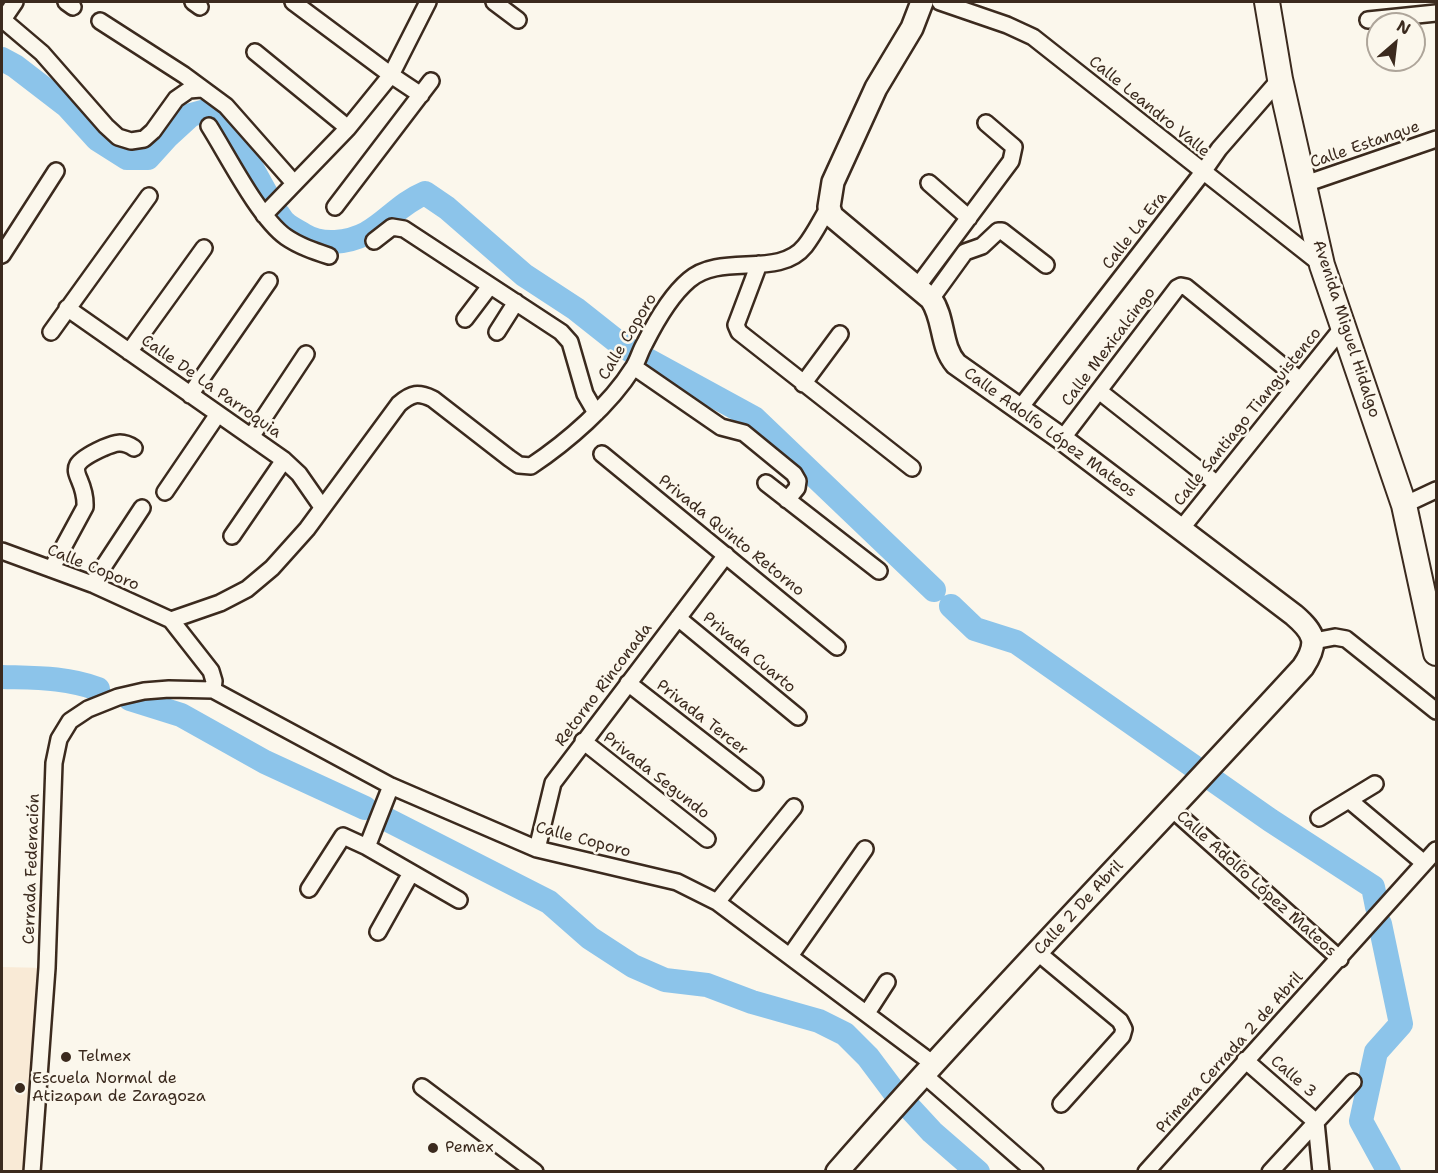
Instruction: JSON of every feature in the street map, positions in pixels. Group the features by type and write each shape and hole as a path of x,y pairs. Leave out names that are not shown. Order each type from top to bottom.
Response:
{"main road":[{"path":"829,207 833,182 876,88 912,28 922,2"},
{"name":"Avenida Miguel Hidalgo","path":"1267,2 1280,79 1322,265 1404,505 1436,645"},
{"name":"Calle Adolfo López Mateos","path":"829,207 832,216 840,225 924,293 941,317 949,356 956,364 1062,439 1294,615 1306,626 1314,641"},
{"name":"Calle 2 De Abril","path":"837,1172 927,1068 1214,765 1303,667 1312,654 1314,641"}],"street":[{"path":"15,2 2,20 42,52 105,126 118,137 131,141 144,139 153,131 176,99 189,90 201,89"},
{"path":"293,2 421,95"},
{"path":"264,215 348,128 391,75 428,2"},
{"path":"494,2 518,20"},
{"name":"Calle Leandro Valle","path":"940,2 1007,25 1033,37 1322,265"},
{"path":"100,21 184,75 226,106 294,183"},
{"path":"255,52 348,128"},
{"name":"Calle La Era","path":"1020,408 1219,149 1280,79"},
{"path":"335,207 431,81"},
{"path":"924,293 969,218 1011,161 1014,147 986,123"},
{"path":"209,126 264,215 285,236 301,246 329,256"},
{"name":"Calle Estanque","path":"1305,184 1437,139"},
{"path":"2,255 56,171"},
{"path":"929,183 969,218"},
{"path":"51,332 148,196"},
{"name":"Calle Coporo","path":"171,620 220,603 247,589 272,568 307,529 399,404 410,395 421,393 434,399 519,465 531,466 610,399 634,367 644,344 675,294 691,278 713,267 786,260 804,248 829,207"},
{"path":"374,241 392,227 404,229 566,337 573,348 585,394 596,413"},
{"path":"924,293 965,252 982,246 998,231 1002,231 1046,265"},
{"path":"129,352 204,248"},
{"path":"759,264 736,325 740,332 912,468"},
{"path":"190,394 269,281"},
{"path":"465,319 490,286"},
{"name":"Calle Mexicalcingo","path":"1062,439 1177,288 1181,286 1186,287 1300,380"},
{"path":"497,332 516,303"},
{"name":"Calle De La Parroquia","path":"67,308 284,460 299,474 322,507"},
{"name":"Calle Santiago Tianguistenco","path":"1181,530 1343,327"},
{"path":"803,384 840,334"},
{"path":"251,437 306,354"},
{"path":"634,367 721,427 744,433 794,474 798,481 797,488 787,500"},
{"path":"1099,391 1217,484"},
{"path":"165,492 218,414"},
{"path":"52,567 85,507 76,468 79,461 114,443 121,442 134,448"},
{"name":"Privada Quinto Retorno","path":"602,454 837,647"},
{"path":"232,536 284,460"},
{"path":"766,483 879,571"},
{"path":"1404,505 1437,490"},
{"path":"92,584 142,508"},
{"name":"Calle Coporo","path":"2,551 52,567 171,620 212,671 213,690 391,786 537,849 677,882 717,902 867,1013 1035,1172"},
{"name":"Retorno Rinconada","path":"537,849 549,790 583,741 726,555"},
{"name":"Privada Cuarto","path":"678,618 798,717"},
{"path":"1314,641 1335,637 1346,639 1437,711"},
{"name":"Privada Tercer","path":"628,683 755,782"},
{"name":"Cerrada Federación","path":"32,1172 47,968 54,763 59,739 70,721 88,709 118,697 144,691 169,689 213,690"},
{"name":"Privada Segundo","path":"583,741 707,839"},
{"path":"1319,818 1375,784"},
{"path":"367,847 391,786"},
{"path":"1349,800 1424,864"},
{"path":"717,902 794,807"},
{"name":"Calle Adolfo López Mateos","path":"1172,809 1340,959"},
{"path":"309,889 343,836 367,847 459,900"},
{"path":"790,956 865,849"},
{"name":"Primera Cerrada 2 de Abril","path":"1146,1172 1437,850"},
{"path":"378,932 411,873"},
{"path":"1037,952 1120,1021 1124,1029 1122,1036 1061,1104"},
{"path":"867,1013 887,982"},
{"name":"Calle 3","path":"1245,1060 1316,1122"},
{"path":"1270,1172 1353,1082"},
{"path":"422,1087 535,1172"},
{"path":"1316,1122 1321,1172"}],"shaded area":[{"name":"Escuela Normal de Atizapan de Zaragoza","path":"2,967 47,968 32,1171 2,1172"}],"waterway":[{"path":"2,59 15,66 67,106 97,139 127,158 148,158 191,115 209,110 235,137 267,195"},
{"path":"279,215 290,227 311,238 327,242 343,241 367,233 416,197 425,193 447,208 524,275 576,309 624,347 754,418 934,590"},
{"path":"951,606 975,629 1016,642 1270,820 1373,887 1377,907"},
{"path":"2,677 62,680 98,689"},
{"path":"130,699 181,715 265,762 365,808"},
{"path":"386,819 549,902 590,938 633,966 665,980 707,985 752,1002 819,1021 845,1034 868,1057 895,1093"},
{"path":"1380,924 1401,1024 1376,1052 1361,1121 1389,1172"},
{"path":"907,1105 932,1132 978,1172"}],"place":[{"name":"Telmex","path":"66,1057"},
{"name":"Escuela Normal de Atizapan de Zaragoza","path":"20,1088"},
{"name":"Pemex","path":"433,1148"}]}
